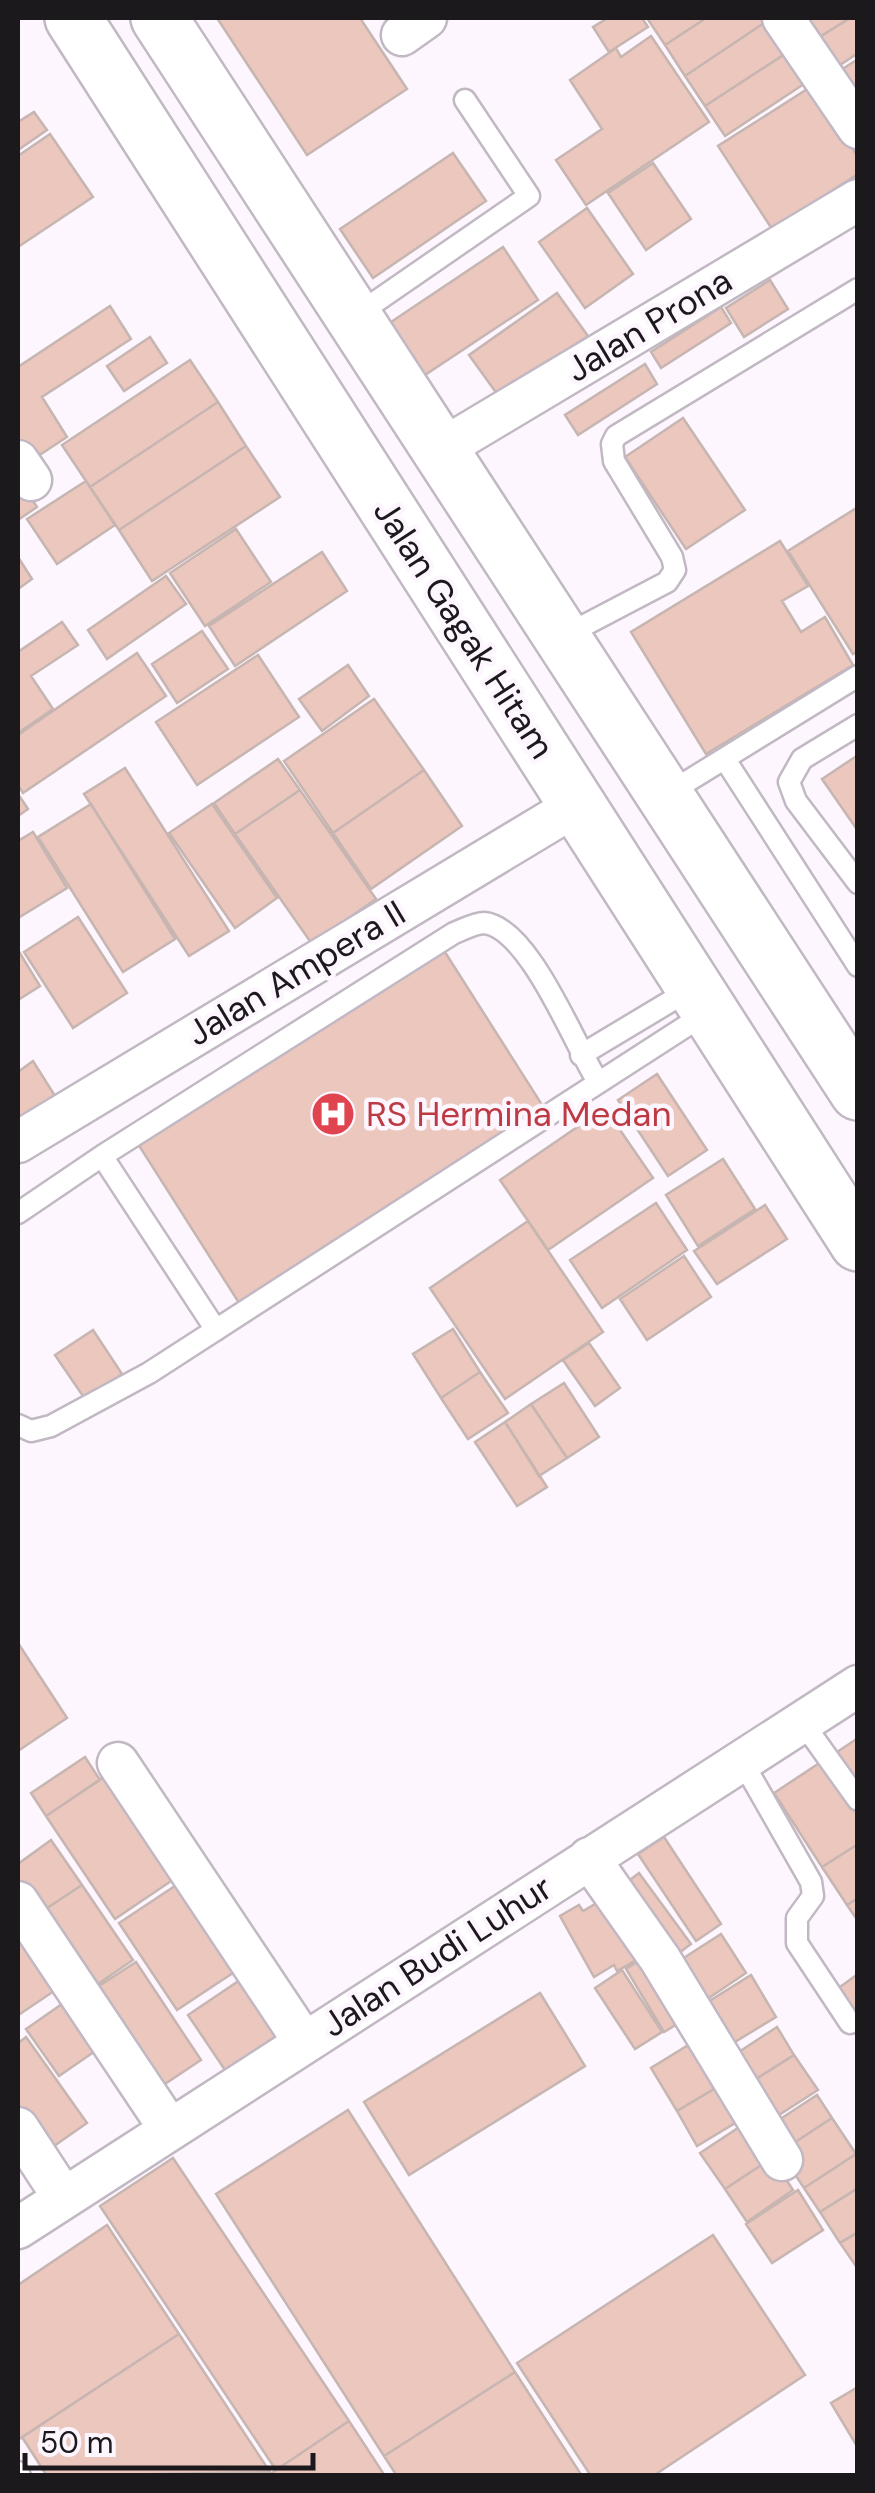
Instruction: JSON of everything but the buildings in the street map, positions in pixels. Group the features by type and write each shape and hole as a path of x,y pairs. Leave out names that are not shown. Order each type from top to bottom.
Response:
{"highway":[{"name":"Jalan Gagak Hitam","path":"73,18 857,1240"},
{"path":"159,18 858,1092"}],"street":[{"path":"783,18 858,128"},
{"name":"Jalan Prona","path":"440,450 858,200"},
{"name":"Jalan Ampera II","path":"18,1142 577,805"},
{"name":"Jalan Budi Luhur","path":"18,2228 858,1686"},
{"path":"118,1763 304,2042"},
{"path":"589,1858 660,1958 782,2160"},
{"path":"18,1902 169,2128"},
{"path":"18,2128 63,2197"}],"lane":[{"path":"354,318 529,196 466,100"},
{"path":"562,636 667,582 675,570 672,557 614,461 612,444 616,436 858,289"},
{"path":"665,795 858,676"},
{"path":"858,725 802,759 790,782 796,801 858,883"},
{"path":"726,760 858,966"},
{"path":"18,1213 454,933 482,923 506,932 525,950 598,1080"},
{"path":"581,1055 701,999"},
{"path":"18,1425 31,1431 51,1426 216,1330 598,1080 701,999"},
{"path":"102,1156 216,1330"},
{"path":"803,1723 858,1800"},
{"path":"742,1761 811,1882 813,1896 797,1918 797,1942 850,2024"}],"place":[{"name":"RS Hermina Medan","path":"333,1114"}]}
